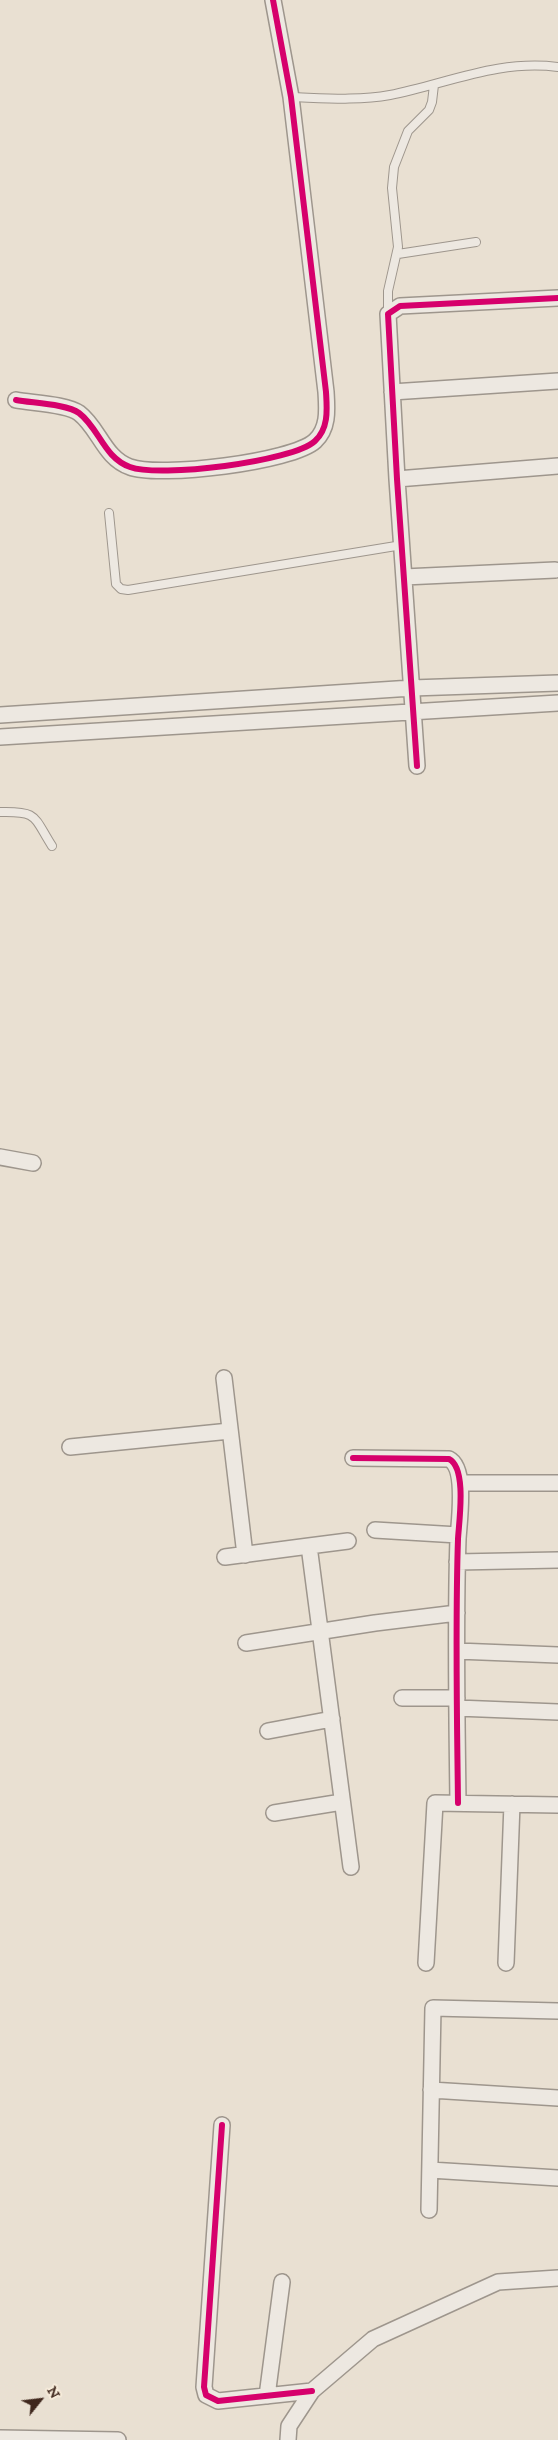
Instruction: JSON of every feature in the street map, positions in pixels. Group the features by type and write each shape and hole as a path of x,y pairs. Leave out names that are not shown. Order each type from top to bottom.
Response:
{"street":[{"path":"16,400 77,412 86,419 114,459 130,468 145,472 169,472 278,457 313,443 325,427 326,392 291,97 273,0"},
{"path":"417,766 397,479 388,314 400,306 558,298"},
{"path":"392,392 558,381"},
{"path":"397,479 558,466"},
{"path":"404,577 555,570"},
{"path":"0,715 412,688 558,683"},
{"path":"0,737 558,703"},
{"path":"0,1157 33,1163"},
{"path":"224,1378 245,1555"},
{"path":"70,1447 230,1431"},
{"path":"353,1458 450,1459 457,1466 460,1483 457,1562 458,1803"},
{"path":"460,1483 558,1483"},
{"path":"375,1530 458,1534"},
{"path":"225,1557 348,1540"},
{"path":"309,1546 351,1867"},
{"path":"457,1562 558,1560"},
{"path":"246,1643 375,1623 457,1613"},
{"path":"457,1650 558,1655"},
{"path":"402,1698 558,1712"},
{"path":"268,1731 332,1719"},
{"path":"274,1813 342,1802"},
{"path":"426,1962 435,1802 558,1805"},
{"path":"506,1963 512,1804"},
{"path":"429,2210 433,2008 558,2011"},
{"path":"431,2090 558,2098"},
{"path":"222,2125 204,2387 210,2399 218,2401 312,2391"},
{"path":"430,2170 558,2178"},
{"path":"288,2440 289,2426 312,2391 373,2339 498,2282 558,2278"},
{"path":"267,2396 282,2282"},
{"path":"0,2438 118,2440"}],"lane":[{"path":"291,97 369,98 434,85 492,68 523,66 558,68"},
{"path":"388,314 388,291 398,254 392,188 394,167 408,131 429,110 434,85"},
{"path":"398,254 476,242"},
{"path":"109,513 116,584 121,589 128,590 402,545"},
{"path":"0,812 24,812 31,814 52,846"}],"cycle path":[{"path":"16,400 58,406 79,413 92,426 114,457 130,467 145,470 195,469 254,461 302,449 320,436 326,418 326,392 291,97 273,0"},
{"path":"417,766 397,479 388,314 400,306 558,298"},
{"path":"353,1458 449,1459 455,1464 458,1473 461,1496 457,1605 458,1803"},
{"path":"222,2125 204,2387 206,2395 218,2401 312,2391"}]}
